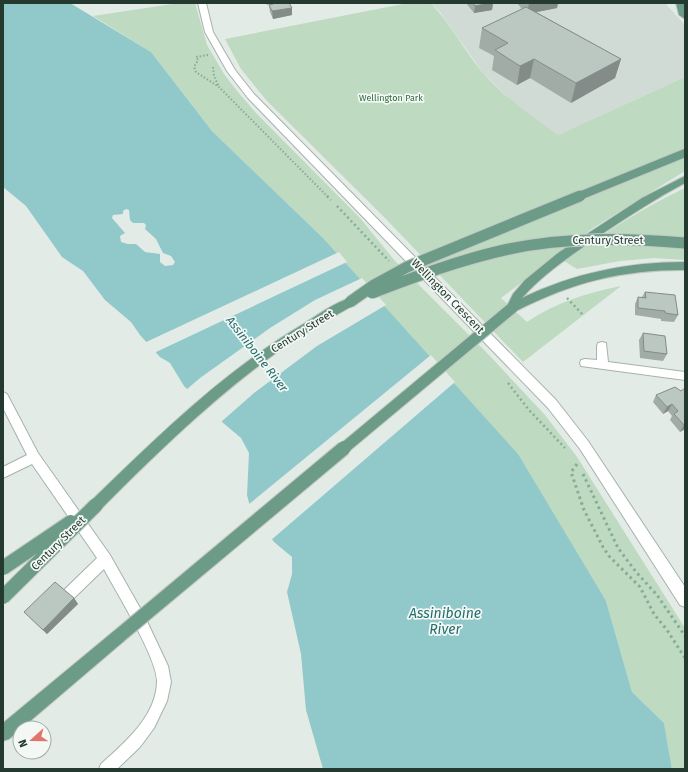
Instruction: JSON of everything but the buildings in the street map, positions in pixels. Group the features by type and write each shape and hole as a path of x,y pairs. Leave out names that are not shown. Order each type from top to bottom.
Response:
{"main road":[{"path":"680,3 683,15 685,17"},
{"path":"350,302 374,285 407,267 685,153"},
{"path":"512,308 517,297 529,284 562,256 640,204 685,179"},
{"name":"Century Street","path":"3,597 167,435 240,373 289,337 350,302 452,264 507,250 582,240 629,239 685,243"},
{"path":"3,733 512,308 550,289 587,276 630,268 685,266"},
{"path":"3,568 96,505"}],"street":[{"name":"Wellington Crescent","path":"202,3 209,32 231,71 251,96 552,404 584,445 685,600"}],"lane":[{"path":"602,346 603,365"},
{"path":"585,363 685,376"},
{"path":"3,397 34,457 105,559 139,620 161,666 164,682 160,701 135,742 106,769"},
{"path":"3,473 34,457"},
{"path":"68,595 105,559"}],"path":[{"path":"220,52 196,57 197,63 194,67 196,72 223,91 391,263"},
{"path":"566,298 584,316"},
{"path":"506,380 529,410 568,451"},
{"path":"573,457 578,465 571,472 574,485 584,510 603,547 609,556 640,587 654,614 667,630 685,658"},
{"path":"582,473 618,548 636,572 657,595 685,636"}],"shaded area":[{"path":"430,3 665,3 685,25 685,77 558,135 515,104 483,73 440,12"}],"green space":[{"path":"179,3 195,3 207,45 224,74 256,113 360,218 395,261 488,354 545,415 577,457 685,628 685,769 672,769 664,723 632,692 606,601 322,237 212,131 151,52 93,16"},
{"name":"Wellington Park","path":"408,3 430,3 438,11 476,64 491,82 500,91 558,135 685,77 685,171 593,228 501,298 527,322 549,309 572,299 621,286 523,362 385,218 267,101 241,69 225,39"},
{"path":"685,188 685,260 654,258 620,261 577,269 564,261 638,213"}],"water":[{"name":"Assiniboine River","path":"3,3 70,3 151,52 212,131 322,237 518,454 606,601 632,692 664,723 672,769 323,769 306,710 301,654 287,592 292,574 292,557 274,542 252,514 247,495 249,453 241,438 208,410 184,386 170,363 160,357 140,335 131,322 105,300 83,271 62,257 26,206 3,187","holes":["126,209 129,210 130,220 133,223 144,223 146,225 145,229 156,239 163,253 171,256 175,262 173,265 165,266 160,262 160,254 145,252 136,244 121,242 120,236 125,233 112,218 113,215 123,214 123,211"]}],"pier":[{"path":"339,252 347,262 154,353 144,343"},
{"path":"362,278 386,305 317,346 254,393 221,422 207,412 186,390 200,378 270,328 315,300"},
{"path":"431,355 455,382 270,541 250,514 248,505"}]}
